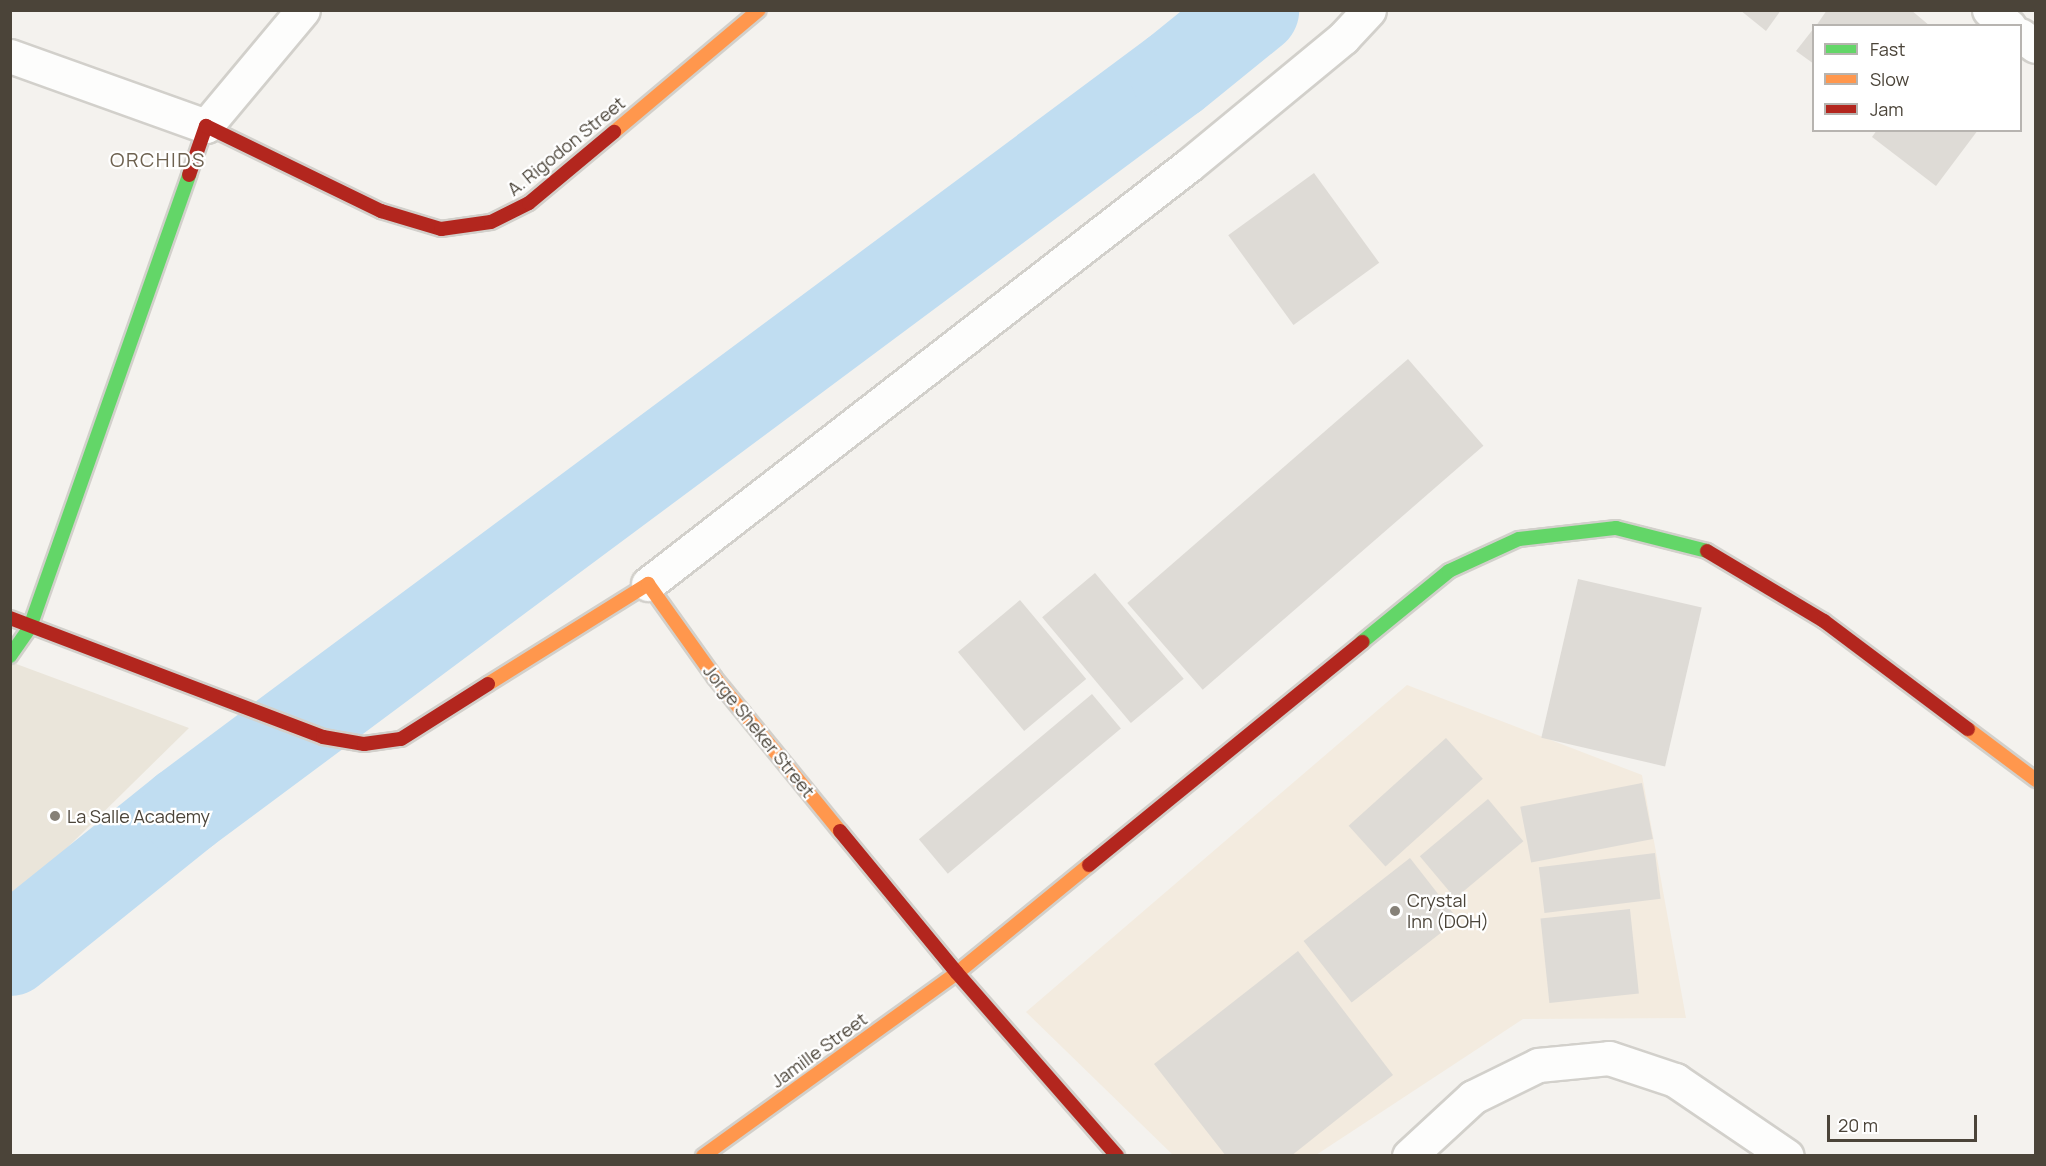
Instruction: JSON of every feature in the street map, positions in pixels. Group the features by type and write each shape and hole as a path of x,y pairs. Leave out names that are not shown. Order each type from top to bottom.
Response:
{"street":[{"path":"10,656 30,627 206,126 303,10"},
{"name":"A. Rigodon Street","path":"206,126 381,211 441,229 491,222 529,202 759,10"},
{"path":"10,618 322,737 364,744 401,739 648,584 1189,165 1343,38 1369,10"},
{"path":"1989,10 2006,24"},
{"path":"2022,36 2036,46"},
{"path":"10,56 206,126"},
{"name":"Jamille Street","path":"703,1155 957,974 1449,571 1519,539 1616,528 1708,551 1824,621 2036,780"},
{"name":"Jorge Sheker Street","path":"648,584 715,678 957,974 1117,1155"},
{"path":"1409,1155 1473,1097 1538,1065 1609,1058 1675,1080 1787,1155"}],"shaded area":[{"name":"La Salle Academy","path":"11,662 189,728 11,903"},
{"path":"1407,685 1642,775 1686,1018 1523,1019 1316,1155 1174,1156 1026,1012"}],"building":[{"path":"1740,10 1781,10 1766,31"},
{"path":"1827,10 1911,10 1928,24 1817,24"},
{"path":"1812,31 1812,63 1796,51"},
{"path":"1876,132 1976,132 1936,186 1872,137"},
{"path":"1314,173 1379,263 1293,325 1228,235"},
{"path":"1408,359 1483,446 1203,690 1127,603"},
{"path":"1095,573 1184,679 1131,723 1042,617"},
{"path":"1578,579 1702,608 1665,766 1541,738"},
{"path":"1020,600 1086,679 1024,731 958,652"},
{"path":"1092,694 1121,728 948,874 919,839"},
{"path":"1446,738 1483,779 1385,867 1349,826"},
{"path":"1642,783 1653,839 1531,863 1520,807"},
{"path":"1488,799 1523,841 1455,898 1420,856"},
{"path":"1655,853 1661,899 1544,913 1539,867"},
{"path":"1410,858 1458,919 1352,1003 1304,941"},
{"path":"1630,909 1639,994 1549,1003 1540,918"},
{"path":"1298,951 1393,1075 1291,1156 1226,1156 1154,1064"}],"waterway":[{"path":"10,951 184,811 1175,74 1254,10"}],"traffic: fast":[{"path":"10,656 30,627 189,175"},
{"path":"1362,642 1449,571 1519,539 1616,528 1707,551"}],"traffic: slow":[{"path":"614,132 759,10"},
{"path":"488,684 648,584 715,678 840,831"},
{"path":"1968,729 2036,780"},
{"path":"703,1156 957,973 1089,865"}],"traffic: jam":[{"path":"189,175 206,126 381,211 441,229 491,222 529,203 614,132"},
{"path":"1707,551 1824,621 1968,729"},
{"path":"10,618 323,737 364,744 401,739 488,684"},
{"path":"1089,865 1362,642"},
{"path":"840,831 957,973 1117,1156"}],"place":[{"name":"La Salle Academy","path":"55,816"},
{"name":"Crystal Inn (DOH)","path":"1395,911"}],"district":[{"name":"ORCHIDS","path":"158,159"}]}
